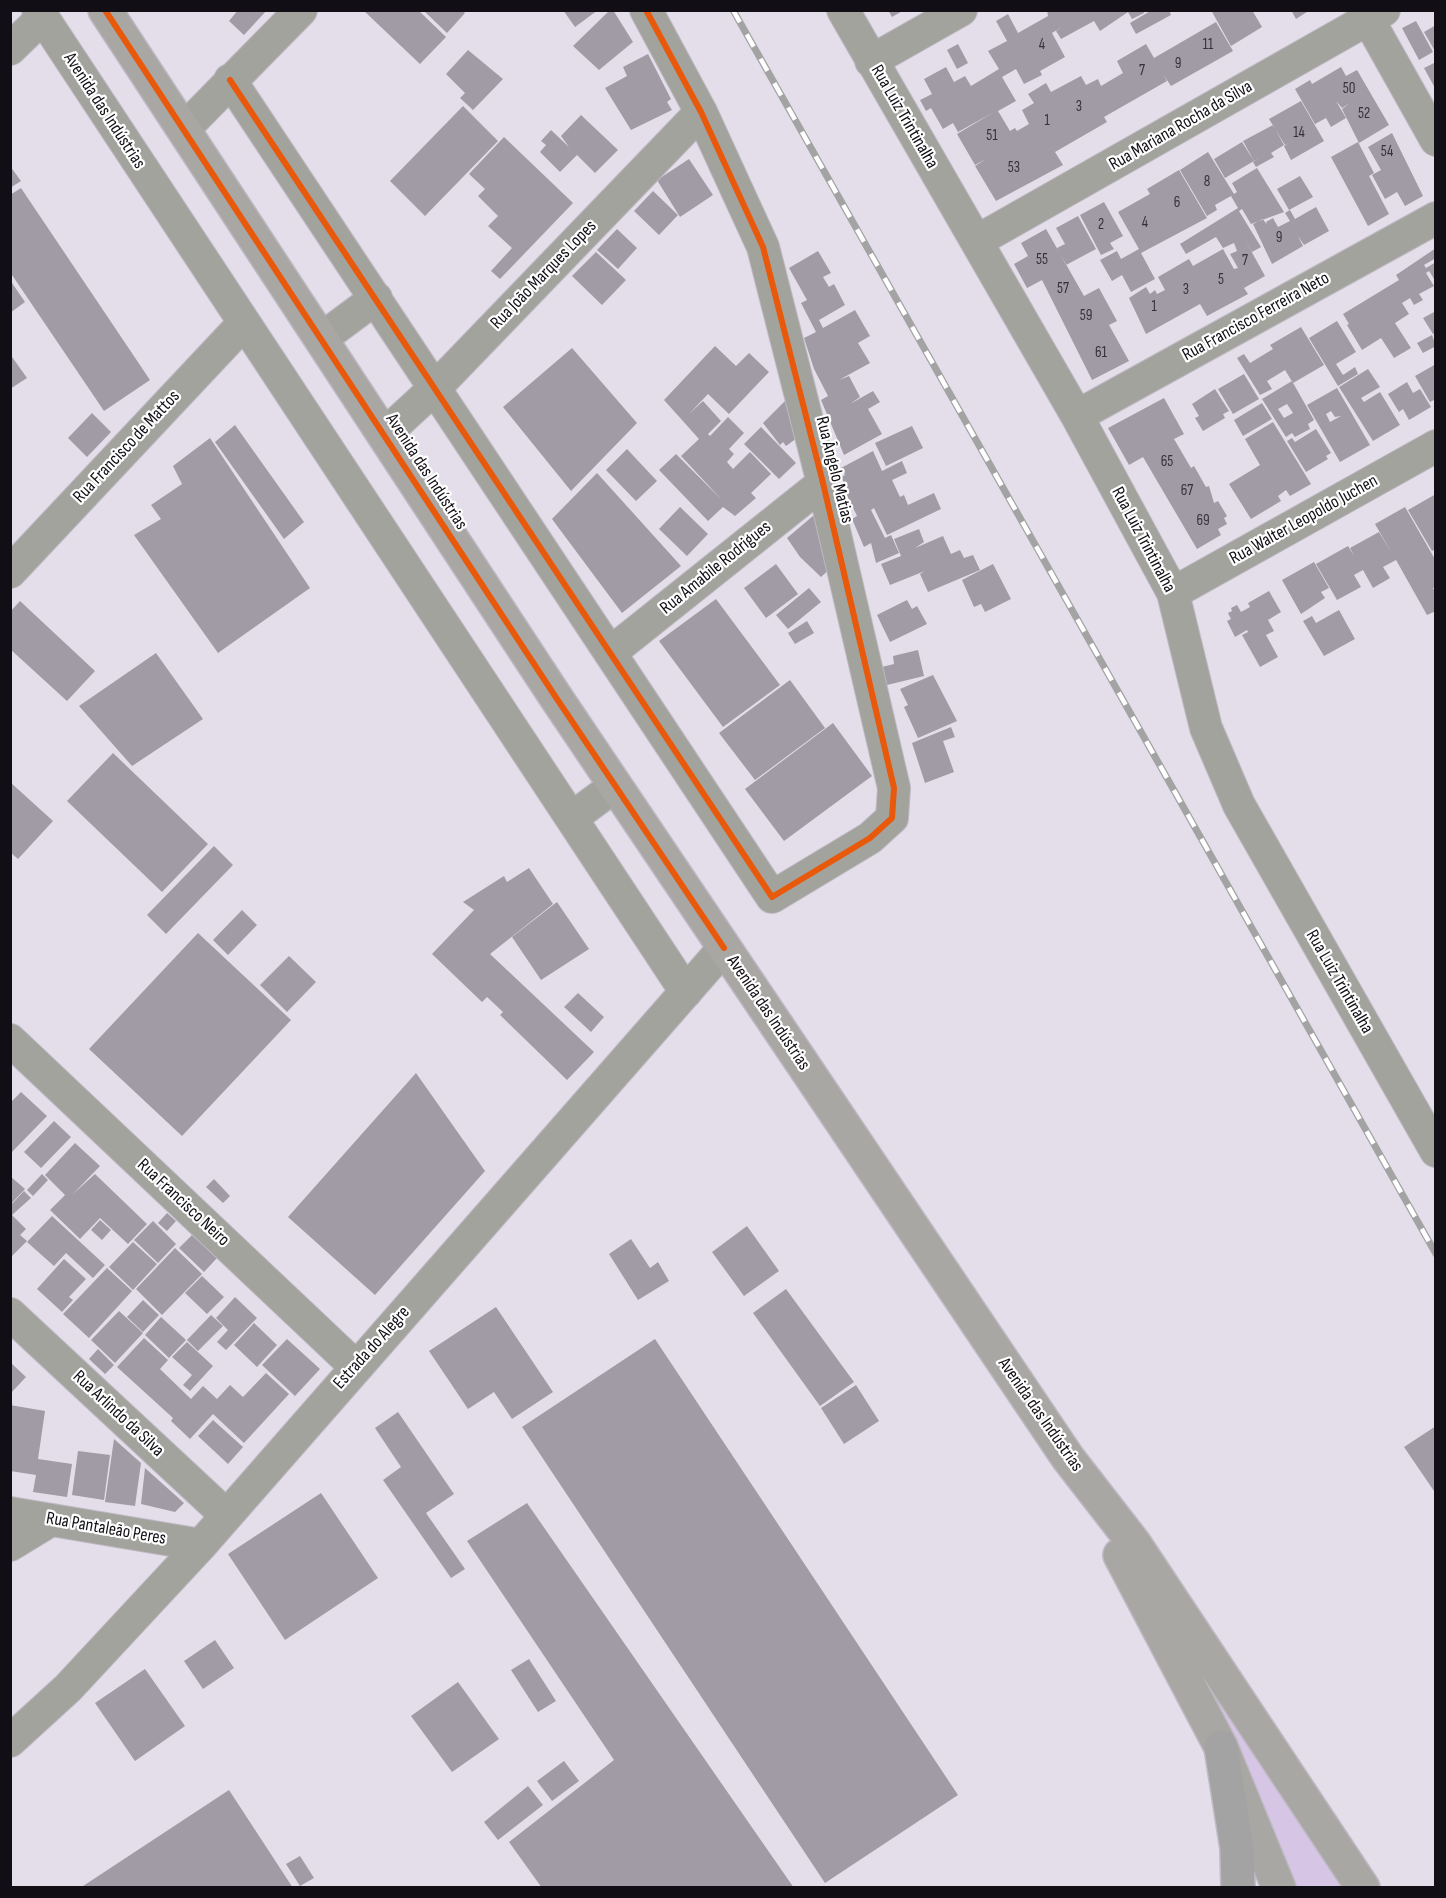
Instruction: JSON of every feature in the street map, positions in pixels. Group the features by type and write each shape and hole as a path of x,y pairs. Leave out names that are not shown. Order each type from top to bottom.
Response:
{"highway":[{"path":"1221,1747 1237,1848 1238,1887"}],"main road":[{"name":"Avenida das Indústrias","path":"105,10 185,128 615,786 1068,1458 1134,1544 1363,1887"},
{"path":"1068,1458 1221,1747 1279,1887"}],"street":[{"path":"185,128 301,10"},
{"name":"Rua Ângelo Matias","path":"610,653 772,897 870,838 892,818 894,788 823,483 763,247 701,112 645,10"},
{"name":"Rua Luiz Trintinalha","path":"843,10 1077,416 1173,593 1206,728 1239,806 1436,1152"},
{"path":"871,61 961,10"},
{"path":"10,49 40,14"},
{"name":"Avenida das Indústrias","path":"40,14 573,817 686,992"},
{"path":"1372,14 1436,140"},
{"name":"Rua Mariana Rocha da Silva","path":"977,241 1372,14"},
{"path":"230,80 436,387 610,653"},
{"name":"Rua João Marques Lopes","path":"384,435 436,387 701,112"},
{"name":"Rua Francisco Ferreira Neto","path":"1077,416 1436,218"},
{"path":"321,339 375,298"},
{"name":"Rua Francisco de Mattos","path":"10,572 244,323"},
{"name":"Rua Walter Leopoldo Juchen","path":"1173,593 1436,446"},
{"name":"Rua Amabile Rodrigues","path":"610,653 823,483"},
{"path":"573,817 615,786"},
{"name":"Estrada do Alegre","path":"10,1741 68,1688 201,1545 355,1366 537,1164 724,948"},
{"name":"Rua Francisco Neiro","path":"10,1040 355,1366"},
{"name":"Rua Arlindo da Silva","path":"10,1314 226,1515"},
{"name":"Rua Pantaleão Peres","path":"10,1513 201,1545"},
{"path":"10,1545 51,1520"}],"shaded area":[{"path":"1194,1655 1234,1722 1342,1887 1289,1887 1227,1744"}],"building":[{"path":"238,10 267,10 244,35 229,21"},
{"path":"363,10 418,10 446,37 420,64"},
{"path":"423,10 462,10 465,13 447,33"},
{"path":"563,10 598,10 575,27"},
{"path":"610,10 613,10 633,42 599,70 573,46"},
{"path":"888,10 904,10 892,17"},
{"path":"1047,10 1143,10 1144,13 1132,19 1128,12 1100,31 1094,21 1061,39 1056,31 1062,27 1052,33 1065,57 1040,71 1042,75 1024,84 1016,69 1002,77 1016,101 998,111 1010,131 1015,128 1017,131 1029,124 1022,110 1034,103 1028,94 1046,83 1051,92 1081,76 1086,85 1098,79 1101,86 1123,73 1117,61 1146,44 1154,58 1216,22 1233,51 1171,86 1163,74 1167,81 1104,117 1107,122 1055,152 1063,165 996,201 975,166 986,159 975,165 957,134 994,112 958,132 953,123 943,129 931,108 926,111 920,100 932,94 924,79 946,67 954,82 965,76 971,86 999,69 988,51 1007,41 996,21 1008,14 1018,33 1048,16"},
{"path":"1152,10 1169,10 1171,15 1136,34 1130,23"},
{"path":"1211,10 1252,10 1262,27 1231,46"},
{"path":"1291,10 1310,10 1296,19"},
{"path":"1416,21 1433,52 1419,60 1402,28"},
{"path":"1436,25 1436,53 1424,32"},
{"path":"958,44 968,63 957,69 947,50"},
{"path":"468,50 503,79 473,110 460,98 465,93 446,74"},
{"path":"648,54 671,99 667,102 672,110 631,130 605,88 627,76 623,67"},
{"path":"1436,62 1436,90 1424,68"},
{"path":"1341,67 1346,76 1357,70 1389,125 1359,143 1342,109 1350,103 1342,108 1336,101 1346,118 1331,127 1326,118 1315,124 1295,89 1310,80 1312,84"},
{"path":"1301,101 1324,141 1291,160 1284,146 1289,143 1285,145 1269,119"},
{"path":"463,106 498,141 425,216 390,181"},
{"path":"581,115 618,150 595,173 577,155 560,172 540,152 546,145 541,141 551,130 569,147 561,136"},
{"path":"1273,125 1284,145 1271,153 1274,157 1256,167 1253,162 1259,158 1254,161 1243,141"},
{"path":"1392,133 1423,196 1405,206 1397,192 1385,199 1372,175 1381,170 1368,147"},
{"path":"504,137 573,203 500,279 491,271 512,248 488,226 498,216 478,196 485,189 469,174"},
{"path":"1242,142 1254,161 1225,178 1214,159"},
{"path":"1358,142 1374,173 1369,176 1389,214 1368,226 1331,157"},
{"path":"1208,152 1234,194 1237,192 1232,183 1257,168 1284,212 1251,224 1242,209 1239,211 1261,247 1252,252 1244,238 1265,276 1244,288 1248,294 1207,316 1200,304 1146,334 1129,298 1146,287 1150,294 1155,290 1157,294 1165,290 1158,277 1189,259 1193,266 1223,249 1234,269 1238,268 1230,254 1237,251 1234,243 1223,248 1216,237 1186,254 1180,244 1238,208 1231,196 1215,205 1217,210 1207,216 1180,170"},
{"path":"689,159 713,195 680,217 657,180"},
{"path":"10,166 21,181 10,188"},
{"path":"1179,170 1207,218 1141,253 1155,279 1131,292 1122,275 1112,281 1100,260 1117,251 1121,259 1139,249 1118,212 1150,194 1147,189"},
{"path":"1300,176 1313,197 1289,210 1277,189"},
{"path":"21,188 150,380 104,411 10,272 10,195"},
{"path":"653,191 678,215 659,235 634,211"},
{"path":"1104,202 1123,236 1110,243 1114,249 1101,255 1080,215"},
{"path":"1316,207 1329,231 1304,245 1298,236 1303,246 1272,264 1253,224 1263,219 1267,225 1266,222 1273,218 1278,227 1290,221 1285,213 1290,210 1295,219"},
{"path":"1078,216 1096,249 1066,265 1057,248 1065,244 1056,228"},
{"path":"617,229 637,248 618,269 597,250"},
{"path":"1046,229 1084,296 1099,288 1117,321 1109,325 1129,361 1092,380 1042,280 1027,288 1014,264 1028,256 1021,243"},
{"path":"1436,248 1436,258 1424,265 1426,268 1436,262 1436,282 1429,271 1426,273 1434,286 1419,294 1423,300 1414,305 1410,298 1402,303 1409,314 1395,323 1411,348 1394,358 1381,338 1362,350 1343,314 1399,280 1396,275"},
{"path":"818,251 831,273 823,277 829,287 834,284 845,305 819,320 823,328 855,310 870,336 858,343 870,363 839,380 849,376 860,397 850,404 873,391 880,402 868,409 882,434 844,455 821,400 828,396 814,369 804,338 816,332 801,303 807,300 789,268"},
{"path":"596,252 626,280 602,305 572,276"},
{"path":"10,280 25,302 10,313"},
{"path":"1436,311 1436,333 1433,334 1423,318"},
{"path":"1337,321 1356,352 1336,364 1343,375 1355,367 1358,374 1338,386 1309,338"},
{"path":"1301,327 1324,365 1293,383 1285,370 1267,381 1272,389 1260,395 1237,358 1244,354 1250,363 1273,349 1270,345"},
{"path":"1432,335 1436,346 1423,353 1417,343"},
{"path":"715,346 736,366 749,353 769,372 729,414 708,394 689,414 703,401 721,421 708,434 710,436 728,417 744,433 729,449 734,454 727,462 733,469 750,452 771,474 751,493 756,498 735,516 723,507 708,521 659,470 676,454 722,500 681,456 699,439 664,400"},
{"path":"572,348 637,423 571,491 503,407"},
{"path":"10,354 27,378 10,389"},
{"path":"1436,364 1436,399 1430,402 1415,376"},
{"path":"1368,369 1380,387 1361,398 1364,402 1380,392 1400,425 1373,441 1339,387"},
{"path":"1244,374 1259,399 1233,414 1218,389"},
{"path":"1292,381 1314,420 1308,424 1310,429 1295,437 1292,433 1286,437 1262,399","holes":["1287,404 1293,413 1284,418 1278,409"]},
{"path":"1407,382 1413,393 1420,389 1431,407 1409,420 1403,409 1399,412 1388,394"},
{"path":"1337,388 1370,445 1340,462 1307,405","holes":["1331,411 1335,417 1341,416 1330,422 1326,414"]},
{"path":"1215,389 1229,411 1223,414 1225,418 1203,431 1195,418 1199,416 1192,404"},
{"path":"1164,398 1184,434 1174,439 1191,468 1194,466 1206,487 1209,486 1214,503 1218,501 1227,516 1224,518 1227,524 1218,529 1221,535 1197,549 1143,457 1129,465 1108,428"},
{"path":"786,400 797,438 786,446 783,442 780,445 763,423"},
{"path":"1262,403 1272,419 1243,436 1234,420"},
{"path":"92,413 111,432 87,457 68,438"},
{"path":"1273,422 1311,484 1290,496 1286,490 1278,496 1281,501 1251,519 1229,484 1260,465 1245,439"},
{"path":"235,425 304,522 284,539 215,442"},
{"path":"912,426 923,448 886,466 875,443"},
{"path":"761,427 796,463 779,479 744,444"},
{"path":"1316,429 1331,453 1326,456 1328,459 1306,472 1287,441 1292,438 1295,442"},
{"path":"210,438 310,588 218,653 134,535 161,519 151,505 182,484 173,466"},
{"path":"627,449 657,481 636,501 606,470"},
{"path":"873,451 882,471 902,461 907,473 892,480 900,497 904,495 908,505 934,493 941,509 887,535 874,508 871,510 885,538 891,535 899,553 876,563 871,543 864,547 852,519 857,516 841,477 845,475 841,468"},
{"path":"597,473 681,566 622,613 552,519"},
{"path":"1436,494 1436,549 1432,551 1408,510"},
{"path":"680,507 708,534 687,556 659,529"},
{"path":"1405,507 1436,561 1436,587 1433,588 1436,594 1436,611 1427,615 1396,560 1383,567 1390,578 1373,588 1363,570 1354,575 1361,587 1337,600 1316,564 1348,546 1354,556 1350,548 1379,532 1393,555 1375,524"},
{"path":"820,510 834,565 821,577 800,557 787,538"},
{"path":"919,529 924,542 915,548 943,536 951,554 960,550 964,558 973,555 980,570 928,592 920,574 925,571 890,585 881,564 901,556 894,539"},
{"path":"1314,562 1329,588 1321,592 1325,598 1301,614 1282,580"},
{"path":"776,564 798,594 766,618 744,588"},
{"path":"993,564 1011,599 985,612 981,604 974,607 962,580"},
{"path":"809,588 821,602 788,629 776,615"},
{"path":"1269,591 1281,612 1268,620 1274,631 1266,635 1278,657 1260,667 1242,635 1248,632 1247,630 1235,637 1227,621 1231,619 1228,613 1232,611 1231,608 1237,605 1241,612 1250,607 1248,603"},
{"path":"716,599 780,685 723,727 659,641"},
{"path":"907,600 912,609 917,606 927,624 890,642 877,615"},
{"path":"20,601 95,671 67,701 10,649 10,612"},
{"path":"1339,610 1355,639 1324,656 1303,621 1312,616 1316,623"},
{"path":"807,621 814,633 795,644 788,633"},
{"path":"918,650 924,676 887,685 882,667 894,664 893,656"},
{"path":"156,653 203,719 132,766 79,706"},
{"path":"933,675 957,721 918,738 904,707 908,705 900,689"},
{"path":"790,680 825,728 755,780 719,733"},
{"path":"833,723 872,776 784,841 745,789"},
{"path":"951,727 955,737 943,741 954,772 925,783 912,743"},
{"path":"113,753 208,844 162,892 67,801"},
{"path":"10,782 53,821 18,859 10,852"},
{"path":"214,846 233,865 166,934 147,915"},
{"path":"529,868 553,904 490,954 594,1052 567,1080 500,1015 503,1012 487,997 482,1002 432,954 474,910 463,902 504,876 507,882"},
{"path":"557,902 589,949 541,980 512,937"},
{"path":"242,910 257,925 228,955 213,940"},
{"path":"198,933 291,1020 182,1136 89,1049"},
{"path":"289,956 316,982 287,1012 260,985"},
{"path":"578,993 604,1017 591,1032 564,1007"},
{"path":"416,1073 485,1171 375,1295 288,1217"},
{"path":"21,1092 47,1116 10,1154 10,1103"},
{"path":"54,1121 71,1137 41,1168 24,1152"},
{"path":"75,1143 100,1166 73,1194 95,1174 147,1224 128,1244 100,1218 80,1239 50,1210 65,1195 45,1175"},
{"path":"42,1174 48,1180 33,1196 27,1190"},
{"path":"10,1176 25,1189 10,1205"},
{"path":"214,1179 230,1196 223,1203 206,1187"},
{"path":"24,1191 31,1198 12,1215 26,1229 20,1235 27,1241 10,1258 10,1206"},
{"path":"167,1213 176,1221 167,1231 158,1223"},
{"path":"52,1216 105,1265 93,1278 66,1253 54,1266 27,1242"},
{"path":"100,1220 111,1230 102,1240 91,1230"},
{"path":"153,1221 176,1244 158,1263 134,1240"},
{"path":"747,1226 779,1271 744,1296 712,1252"},
{"path":"192,1235 217,1258 204,1272 179,1248"},
{"path":"631,1239 650,1268 658,1262 669,1281 638,1300 609,1254"},
{"path":"133,1242 157,1264 133,1290 109,1267"},
{"path":"175,1248 202,1274 162,1315 136,1289"},
{"path":"64,1259 86,1279 69,1297 73,1300 62,1312 37,1289"},
{"path":"107,1268 132,1291 89,1338 63,1314"},
{"path":"202,1276 224,1297 207,1314 185,1293"},
{"path":"786,1289 854,1382 820,1406 753,1313"},
{"path":"235,1297 257,1318 226,1350 217,1342 228,1330 216,1318"},
{"path":"143,1300 159,1315 143,1332 127,1317"},
{"path":"496,1307 553,1392 512,1419 494,1392 468,1409 429,1351"},
{"path":"119,1311 143,1333 115,1363 91,1340"},
{"path":"211,1315 223,1326 198,1351 187,1340"},
{"path":"161,1317 186,1340 169,1358 145,1335"},
{"path":"254,1323 277,1345 257,1367 234,1345"},
{"path":"144,1338 168,1360 160,1369 191,1399 203,1386 217,1399 230,1385 243,1397 266,1373 289,1394 244,1443 213,1414 190,1439 171,1421 173,1418 117,1367"},
{"path":"287,1339 320,1369 295,1396 262,1365"},
{"path":"655,1339 958,1795 825,1883 522,1427"},
{"path":"187,1342 213,1366 190,1391 183,1385 192,1375 172,1357"},
{"path":"98,1349 114,1365 105,1374 89,1359"},
{"path":"10,1362 26,1377 10,1394"},
{"path":"856,1385 879,1421 844,1444 821,1408"},
{"path":"10,1405 45,1411 38,1459 72,1464 67,1497 33,1492 36,1475 10,1471"},
{"path":"398,1412 454,1494 426,1513 465,1569 451,1578 383,1480 401,1467 375,1428"},
{"path":"213,1420 243,1447 228,1464 198,1436"},
{"path":"1436,1426 1436,1490 1434,1491 1404,1447"},
{"path":"114,1439 141,1463 135,1506 105,1502"},
{"path":"78,1451 110,1455 104,1500 72,1495"},
{"path":"145,1468 184,1503 175,1512 141,1504"},
{"path":"321,1493 378,1578 285,1640 228,1554"},
{"path":"527,1503 794,1888 542,1888 509,1842 614,1760 467,1541"},
{"path":"215,1640 234,1668 203,1689 184,1661"},
{"path":"529,1659 556,1701 538,1712 511,1670"},
{"path":"145,1669 185,1726 135,1761 95,1703"},
{"path":"458,1682 499,1739 452,1772 411,1716"},
{"path":"564,1761 579,1781 552,1801 537,1781"},
{"path":"528,1786 543,1805 498,1840 484,1822"},
{"path":"229,1790 293,1888 80,1888"},
{"path":"300,1856 314,1878 300,1886 286,1864"}],"railway":[{"path":"733,10 1436,1254"}],"cycle path":[{"path":"105,10 555,696 724,948"},
{"path":"230,80 772,897 870,838 892,818 894,788 823,483 763,247 701,112 646,10"}]}
